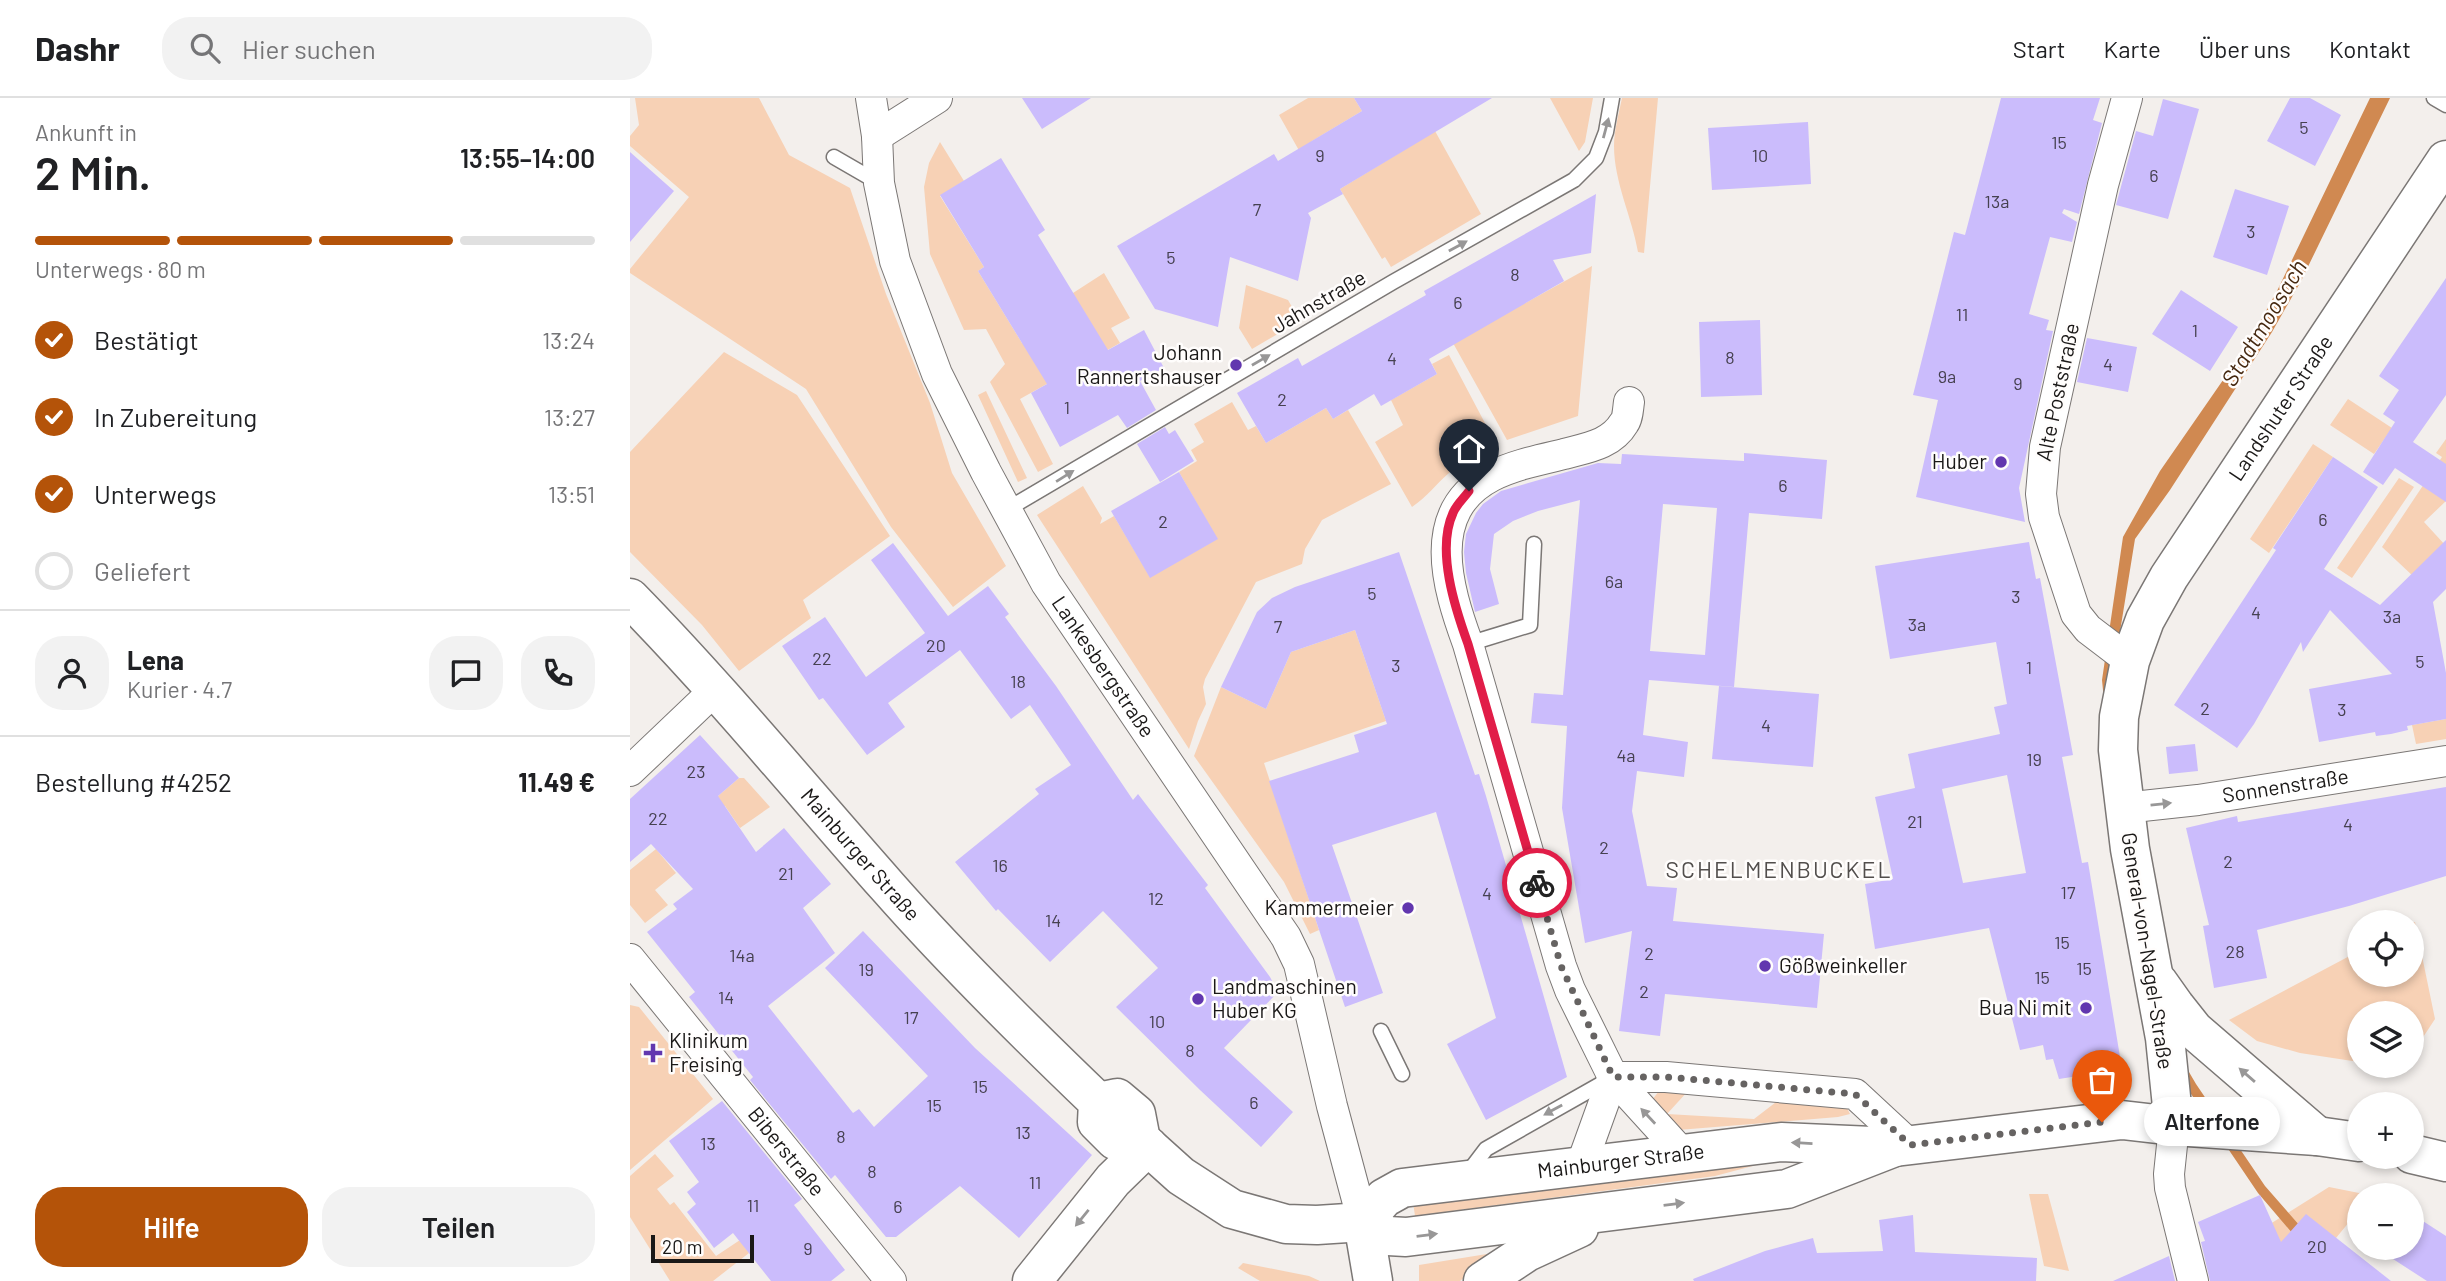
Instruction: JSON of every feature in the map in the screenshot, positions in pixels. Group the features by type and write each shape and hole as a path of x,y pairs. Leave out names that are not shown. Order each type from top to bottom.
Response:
{"main road":[{"name":"Landshuter Straße","path":"2130,661 2145,620 2169,577 2446,160"},
{"name":"Mainburger Straße","path":"630,598 716,689 889,888 975,979 1098,1102 1117,1098 1136,1114 1144,1143 1181,1176 1232,1209 1286,1224 1363,1222 1388,1236 1406,1237 1787,1189 1902,1146"},
{"name":"General-von-Nagel-Straße","path":"2130,661 2119,717 2118,750 2130,849 2165,1038 2174,1126"},
{"path":"2153,974 2194,1030 2317,1136"},
{"name":"Mainburger Straße","path":"1363,1222 1384,1198 1402,1188 1781,1142 1902,1146 2122,1120 2347,1140"},
{"path":"1031,1281 1144,1143"},
{"path":"2424,1157 2446,1163"},
{"path":"1483,1281 1527,1252 1614,1212"},
{"path":"1363,1222 1373,1281"}],"street":[{"name":"Lankesbergstraße","path":"871,98 877,136 879,183 895,261 937,374 1046,583 1286,937 1302,974 1363,1222"},
{"path":"877,136 937,98"},
{"name":"Alte Poststraße","path":"2127,98 2103,185 2045,447 2041,494 2047,527 2076,614 2088,629 2130,661"},
{"path":"1629,402 1625,422 1603,444 1519,465 1491,477 1469,491 1453,511 1447,530 1446,555 1455,610 1468,644 1561,966 1613,1077 1683,1154"},
{"path":"630,771 716,689"},
{"name":"Sonnenstraße","path":"2124,808 2198,800 2446,761"},
{"name":"Biberstraße","path":"630,959 891,1281"},
{"path":"1613,1077 1667,1077 1855,1094 1902,1146"},
{"path":"1581,1166 1613,1077"},
{"name":"General-von-Nagel-Straße","path":"2174,1126 2170,1188 2193,1281"}],"lane":[{"name":"Jahnstraße","path":"1006,510 1393,282 1574,180 1596,158 1606,131 1612,98"},
{"path":"2434,98 2446,105"},
{"path":"834,157 879,183"},
{"path":"1468,644 1530,625 1534,544"},
{"path":"1381,1031 1402,1074"},
{"path":"1463,1179 1486,1149 1613,1077"}],"shaded area":[{"path":"635,98 759,98 789,155 850,188 886,294 930,403 952,473 1006,566 953,607 891,527 806,389 630,273 630,269 689,197 630,146 630,136 639,125"},
{"path":"1308,98 1354,98 1362,111 1312,141 1301,154 1279,115"},
{"path":"1550,98 1593,98 1585,142 1579,151"},
{"path":"1622,98 1658,98 1644,253 1638,252 1615,159 1615,134"},
{"path":"1435,131 1481,214 1391,267 1385,257 1382,259 1340,189"},
{"path":"940,142 964,181 940,196 984,267 978,271 1022,343 1073,293 1104,273 1130,318 1111,328 1120,343 1020,399 1053,464 1038,472 990,382 1005,364 986,329 964,330 930,254 924,187 929,163"},
{"path":"1592,266 1578,416 1507,440 1453,343"},
{"path":"1246,285 1288,300 1300,321 1252,349 1239,328"},
{"path":"724,352 797,395 890,536 803,600 811,618 739,671 702,625 630,552 630,452"},
{"path":"1449,355 1496,444 1454,469 1412,507 1375,442 1403,425 1391,400 1437,374 1432,364"},
{"path":"986,391 1027,478 1018,482 978,395"},
{"path":"2348,399 2392,428 2374,454 2330,425"},
{"path":"1232,402 1248,430 1256,426 1266,443 1326,408 1333,419 1348,410 1391,484 1322,520 1305,549 1302,564 1256,582 1205,679 1203,687 1206,704 1189,749 1037,515 1083,486 1102,518 1100,524 1114,516 1150,577 1217,539 1179,472 1197,461 1191,450 1204,442 1194,424"},
{"path":"2446,439 2446,501 2424,522 2446,546 2429,591 2382,547 2442,457 2436,453"},
{"path":"2313,444 2333,457 2269,553 2250,539"},
{"path":"2399,478 2414,487 2352,578 2337,568"},
{"path":"1355,630 1386,721 1264,763 1319,930 1310,934 1284,882 1194,756 1221,687 1266,709 1291,652"},
{"path":"2446,719 2446,739 2416,744 2412,725"},
{"path":"739,778 744,778 770,807 740,828 725,806 701,827 711,802"},
{"path":"656,849 676,873 655,890 668,905 645,923 630,905 630,870"},
{"path":"2347,957 2347,987 2424,987 2424,966 2435,1019 2424,1036 2424,1001 2347,1001 2347,1060 2300,1053 2257,1041 2229,1020"},
{"name":"Klinikum Freising","path":"630,1005 639,1007 713,1099 630,1170"},
{"path":"1659,1091 1688,1091 1667,1114 1754,1119 1780,1099 1847,1108 1850,1114 1678,1130 1652,1100"},
{"path":"655,1154 674,1176 657,1189 670,1205 674,1202 716,1256 740,1240 749,1253 713,1281 670,1281 630,1217 630,1176"},
{"path":"1764,1163 1715,1176 1415,1216 1413,1202"},
{"path":"2329,1187 2347,1191 2347,1225 2336,1238 2282,1243 2259,1231"},
{"path":"2029,1194 2048,1194 2069,1271 2044,1266"},
{"path":"1493,1253 1460,1281 1419,1281 1419,1265"},
{"path":"1243,1263 1309,1276 1320,1281 1260,1281 1238,1268"}],"water":[{"name":"Stadtmoosach","path":"2370,98 2390,98 2301,281 2272,332 2170,490 2135,539 2112,681 2132,861 2172,1043 2196,1084 2265,1186 2348,1281 2333,1281 2258,1193 2189,1091 2164,1048 2120,862 2102,680 2123,537 2160,471 2248,344 2278,289"}],"building":[{"path":"1022,98 1091,98 1042,129"},
{"path":"1354,98 1492,98 1340,189 1343,194 1308,213 1311,218 1298,281 1230,257 1218,327 1155,309 1117,246 1274,154 1278,161 1362,111"},
{"path":"2001,98 2100,98 2093,120 2102,123 2079,214 2064,209 2062,213 2077,222 2072,242 2050,237 2029,314 2049,320 2046,330 2053,331 2019,488 2025,522 1916,497 1938,400 1913,395 1954,232 1965,235"},
{"path":"2290,98 2310,98 2341,115 2315,166 2267,141"},
{"path":"2163,99 2199,109 2168,219 2116,205 2136,131 2153,136"},
{"path":"1808,122 1811,184 1712,190 1708,128"},
{"path":"630,152 674,191 630,242"},
{"path":"1001,158 1045,230 1038,235 1108,350 1144,330 1164,368 1140,381 1156,410 1127,428 1118,415 1060,447 1031,393 1047,384 978,271 984,267 940,195"},
{"path":"2235,189 2289,206 2267,275 2213,257"},
{"path":"1596,194 1591,253 1553,260 1564,281 1429,359 1437,374 1381,406 1374,394 1333,419 1326,408 1266,443 1237,393 1298,358 1302,366 1426,295 1424,291"},
{"path":"2446,278 2446,395 2413,442 2446,464 2446,502 2395,468 2383,485 2363,472 2395,422 2383,414 2399,390 2379,376"},
{"path":"2181,290 2238,327 2210,371 2152,334"},
{"path":"1760,320 1762,395 1701,397 1699,322"},
{"path":"2087,338 2137,347 2128,392 2077,382"},
{"path":"1165,427 1169,434 1175,430 1194,461 1160,482 1137,444"},
{"path":"1744,453 1827,460 1822,519 1749,513 1734,687 1649,680 1643,735 1688,742 1684,777 1637,771 1632,811 1647,886 1677,888 1673,921 1824,934 1817,1008 1665,994 1660,1036 1619,1031 1632,931 1585,943 1562,808 1567,726 1531,723 1534,693 1563,695 1580,500 1538,511 1513,521 1494,534 1490,569 1499,604 1475,612 1466,573 1466,534 1483,504 1501,491 1598,463 1621,464 1622,454 1744,461","holes":["1663,504 1717,508 1705,655 1650,651"]},
{"path":"2333,457 2378,487 2324,569 2380,605 2446,540 2446,589 2433,602 2446,673 2446,719 2407,726 2408,730 2391,734 2376,736 2375,732 2319,742 2309,689 2392,674 2330,610 2303,652 2301,642 2254,724 2237,748 2174,705 2276,550 2273,548"},
{"path":"1179,472 1218,539 1150,578 1111,511"},
{"path":"2029,542 2036,579 2040,578 2073,755 2062,757 2082,863 2088,862 2122,1069 2059,1079 2053,1059 2046,1060 2043,1045 2020,1050 1989,928 1875,949 1865,884 1893,879 1875,797 1915,788 1908,754 2000,734 1994,707 2007,704 1996,642 1890,659 1875,566","holes":["2007,775 2026,873 1963,883 1942,789"]},
{"path":"893,543 948,616 988,586 1009,614 1005,617 1056,686 1133,800 1138,794 1208,885 1205,888 1270,977 1278,992 1224,1048 1293,1112 1261,1147 1116,1007 1158,968 1103,911 1050,962 998,909 996,911 955,862 1039,794 1035,789 1071,765 1030,705 1011,719 960,650 888,703 905,727 867,755 823,698 819,700 782,646 825,617 866,677 925,633 871,560"},
{"path":"1399,552 1475,775 1479,774 1567,1077 1486,1120 1447,1044 1496,1018 1436,812 1332,845 1383,993 1345,1007 1269,781 1359,752 1354,735 1387,724 1355,630 1291,652 1266,709 1221,687 1257,612 1272,598 1295,587"},
{"path":"1719,686 1819,694 1813,767 1712,759"},
{"path":"700,735 739,778 718,796 756,852 784,828 831,884 803,908 835,953 768,1006 853,1113 859,1109 874,1127 928,1076 825,968 863,931 975,1048 1092,1155 1019,1238 960,1186 896,1237 886,1237 835,1175 831,1179 750,1080 753,1077 689,997 695,992 647,932 677,909 673,904 693,889 651,844 630,862 630,799"},
{"path":"2195,744 2198,771 2169,774 2166,747"},
{"path":"2446,787 2446,876 2349,906 2257,930 2267,978 2214,988 2203,926 2209,925 2186,828 2237,816 2238,822"},
{"path":"722,1101 802,1199 794,1205 845,1270 831,1281 771,1281 733,1233 714,1248 687,1212 696,1204 687,1192 699,1182 669,1141"},
{"path":"2260,1195 2281,1242 2306,1214 2347,1246 2347,1260 2364,1260 2391,1281 2210,1281 2201,1242 2205,1241 2198,1222"},
{"path":"1913,1215 1915,1252 2037,1258 2036,1281 1693,1279 1765,1251 1813,1238 1817,1253 1883,1251 1879,1220"},
{"path":"2424,1222 2446,1236 2446,1281 2427,1281 2395,1260 2424,1260"},
{"path":"2169,1256 2175,1281 2113,1281"}],"way so far":[{"path":"1537,883 1570,990 1613,1077 1667,1077 1855,1094 1910,1145 2102,1122"}],"place":[{"name":"Johann Rannertshauser","path":"1236,365"},
{"name":"Huber","path":"2001,462"},
{"name":"Kammermeier","path":"1408,908"},
{"name":"Gößweinkeller","path":"1765,966"},
{"name":"Landmaschinen Huber KG","path":"1198,999"},
{"name":"Bua Ni mit","path":"2086,1008"},
{"name":"Klinikum Freising","path":"653,1053"},
{"name":"Alterfone","path":"2102,1122"}],"district":[{"name":"SCHELMENBUCKEL","path":"1779,870"}],"route":[{"path":"1469,491 1453,511 1447,530 1446,555 1455,610 1468,644 1537,883"}]}
